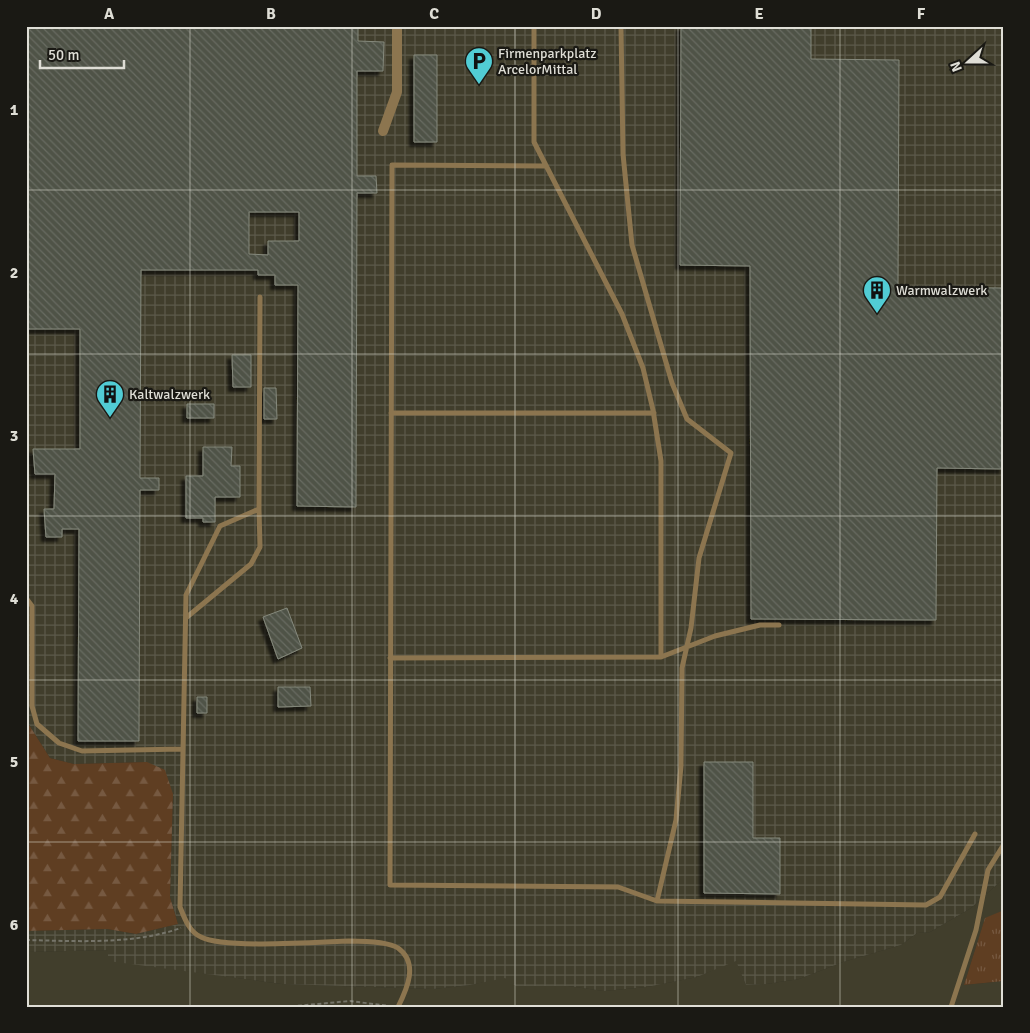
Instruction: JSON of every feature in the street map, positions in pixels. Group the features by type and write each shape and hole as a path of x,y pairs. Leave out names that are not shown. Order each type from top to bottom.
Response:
{"street":[{"path":"383,131 397,92 397,26"}],"lane":[{"path":"534,26 534,142 622,314 643,368 654,413 661,461 661,658"},
{"path":"621,26 623,154 632,246 672,383 687,418 731,453 699,558 691,628 682,668 681,766 676,820 657,901"},
{"path":"546,166 392,165 390,885 618,887 657,901 926,905 940,897 975,834"},
{"path":"187,618 251,564 260,547 260,297"},
{"path":"391,413 654,413"},
{"path":"259,509 220,526 186,595 180,906 188,925 200,937 229,943 371,941 398,948 407,961 411,973 408,989 398,1007"},
{"path":"26,598 32,606 32,706 37,724 59,743 82,751 182,750"},
{"path":"390,658 661,658 715,636 760,625 779,625"},
{"path":"951,1007 976,930 988,870 1004,844"}],"path":[{"path":"26,940 131,938 165,933 188,925"},
{"path":"285,1007 350,1000 394,1007"}],"shaded area":[{"path":"26,26 1004,26 1004,878 971,908 930,932 917,933 901,945 843,962 799,979 766,984 746,985 736,961 697,977 647,987 604,991 568,986 516,986 505,978 470,985 433,989 282,984 108,961 108,950 26,952 26,931 107,929 136,934 178,924 170,897 173,794 147,762 74,764 50,758 26,720"},
{"path":"1004,878 1004,910 985,919 964,985 1004,981 1004,1007 26,1007 26,952 108,950 108,960 282,984 433,989 470,985 505,977 604,991 647,987 697,977 736,960 746,985 766,984 799,979 843,962 901,945 917,933 930,932 971,908"}],"green space":[{"path":"26,720 50,758 74,764 147,762 165,770 173,794 170,897 178,924 136,934 107,929 26,931"},
{"path":"1004,910 1004,981 964,985 985,918"}],"building":[{"name":"Kaltwalzwerk","path":"26,26 358,26 358,41 384,42 383,71 357,71 357,176 376,176 377,193 357,193 356,507 297,506 298,285 275,285 275,275 258,275 258,270 141,270 140,478 159,478 159,490 140,490 139,741 78,741 79,529 62,529 62,537 46,537 44,509 54,509 55,474 35,474 33,449 80,449 80,329 26,329","holes":["249,212 299,212 299,241 268,241 268,255 249,254"]},
{"name":"Warmwalzwerk","path":"681,26 811,26 811,59 899,60 898,287 1004,288 1004,469 937,468 936,620 751,619 750,266 680,265"},
{"path":"414,55 437,55 437,142 414,142"},
{"path":"232,355 251,355 251,387 233,387"},
{"path":"264,388 276,388 277,419 264,419"},
{"path":"187,404 214,404 214,418 187,418"},
{"path":"203,447 232,447 231,466 240,466 240,497 215,497 215,522 203,522 203,518 186,518 186,476 203,476"},
{"path":"287,608 302,648 278,659 263,617"},
{"path":"278,687 310,687 311,706 278,707"},
{"path":"197,697 207,697 207,713 197,713"},
{"path":"704,762 753,762 753,838 780,838 780,894 704,893"}],"place":[{"name":"Firmenparkplatz ArcelorMittal","path":"479,85"},
{"name":"Warmwalzwerk","path":"877,314"},
{"name":"Kaltwalzwerk","path":"110,418"}]}
